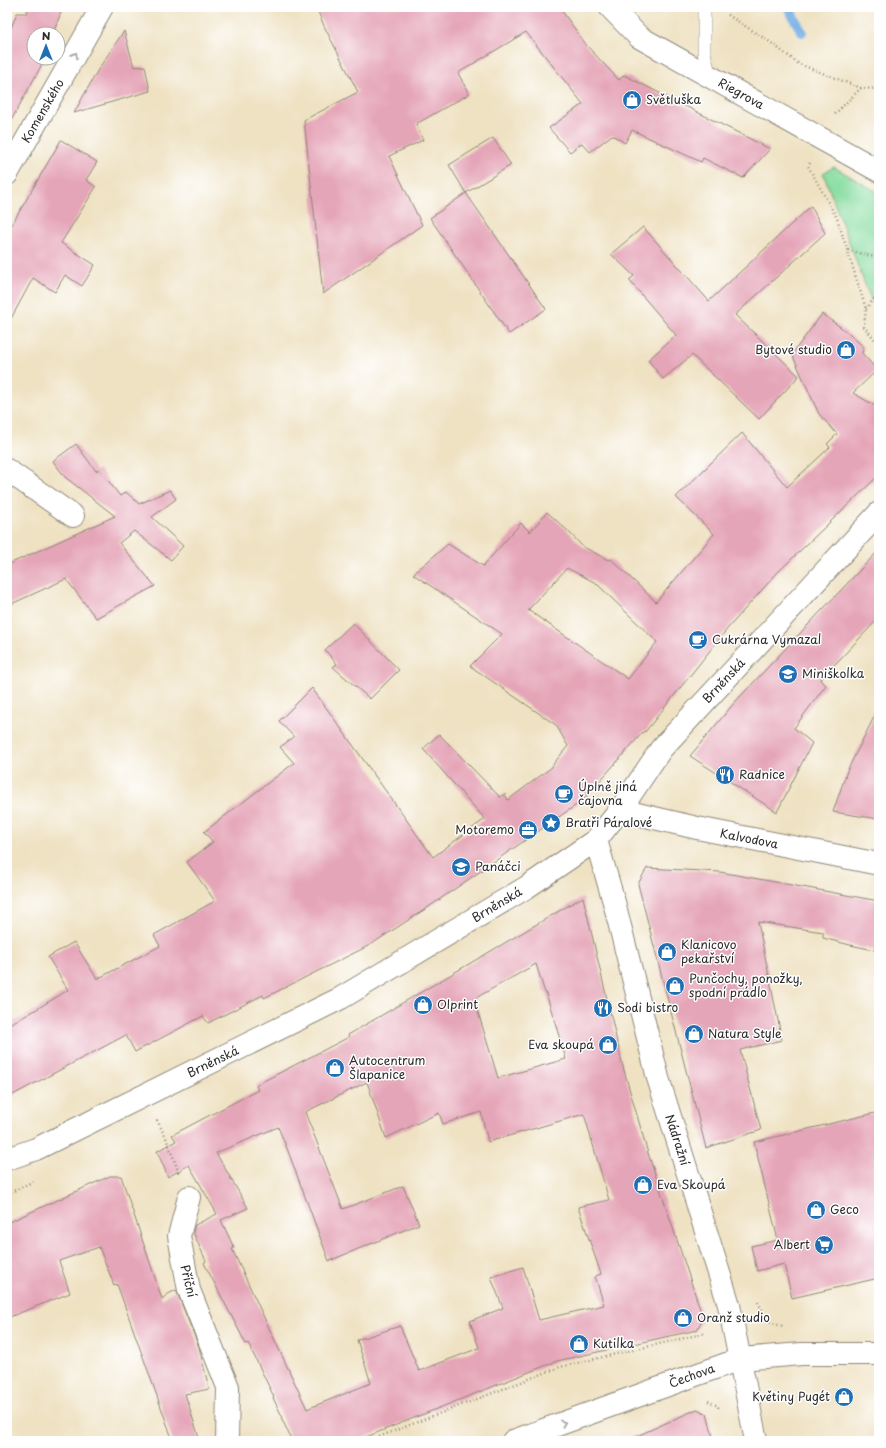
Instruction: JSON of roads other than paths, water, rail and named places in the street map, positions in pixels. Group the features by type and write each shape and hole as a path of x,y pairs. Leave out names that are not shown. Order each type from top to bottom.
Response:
{"street":[{"name":"Komenského","path":"7,174 102,7"},
{"name":"Riegrova","path":"610,7 640,37 879,171"},
{"path":"7,470 73,516"},
{"name":"Brněnská","path":"7,1159 36,1149 341,998 527,887 596,840 620,810 661,749 879,513"},
{"name":"Kalvodova","path":"620,810 696,828 879,864"},
{"name":"Nádražní","path":"596,840 614,902 658,1078 729,1305 756,1441"},
{"name":"Příční","path":"189,1197 179,1236 188,1290 228,1387 227,1441"},
{"name":"Čechova","path":"514,1441 740,1359 802,1354 879,1354"}],"lane":[{"path":"704,7 704,53 710,77"}],"waterway":[{"path":"788,7 802,32"}],"place":[{"name":"Světluška","path":"632,100"},
{"name":"Bytové studio","path":"846,350"},
{"name":"Cukrárna Vymazal","path":"698,640"},
{"name":"Miniškolka","path":"788,674"},
{"name":"Radnice","path":"725,775"},
{"name":"Úplně jiná čajovna","path":"564,794"},
{"name":"Bratři Páralové","path":"551,823"},
{"name":"Motoremo","path":"528,830"},
{"name":"Panáčci","path":"461,867"},
{"name":"Klanicovo pekařství","path":"667,952"},
{"name":"Punčochy, ponožky, spodní prádlo","path":"675,986"},
{"name":"Olprint","path":"423,1005"},
{"name":"Sodi bistro","path":"603,1008"},
{"name":"Natura Style","path":"694,1034"},
{"name":"Eva skoupá","path":"608,1045"},
{"name":"Autocentrum Šlapanice","path":"335,1068"},
{"name":"Eva Skoupá","path":"643,1185"},
{"name":"Geco","path":"816,1210"},
{"name":"Albert","path":"824,1245"},
{"name":"Oranž studio","path":"683,1318"},
{"name":"Kutilka","path":"579,1344"},
{"name":"Květiny Pugét","path":"844,1397"}]}
